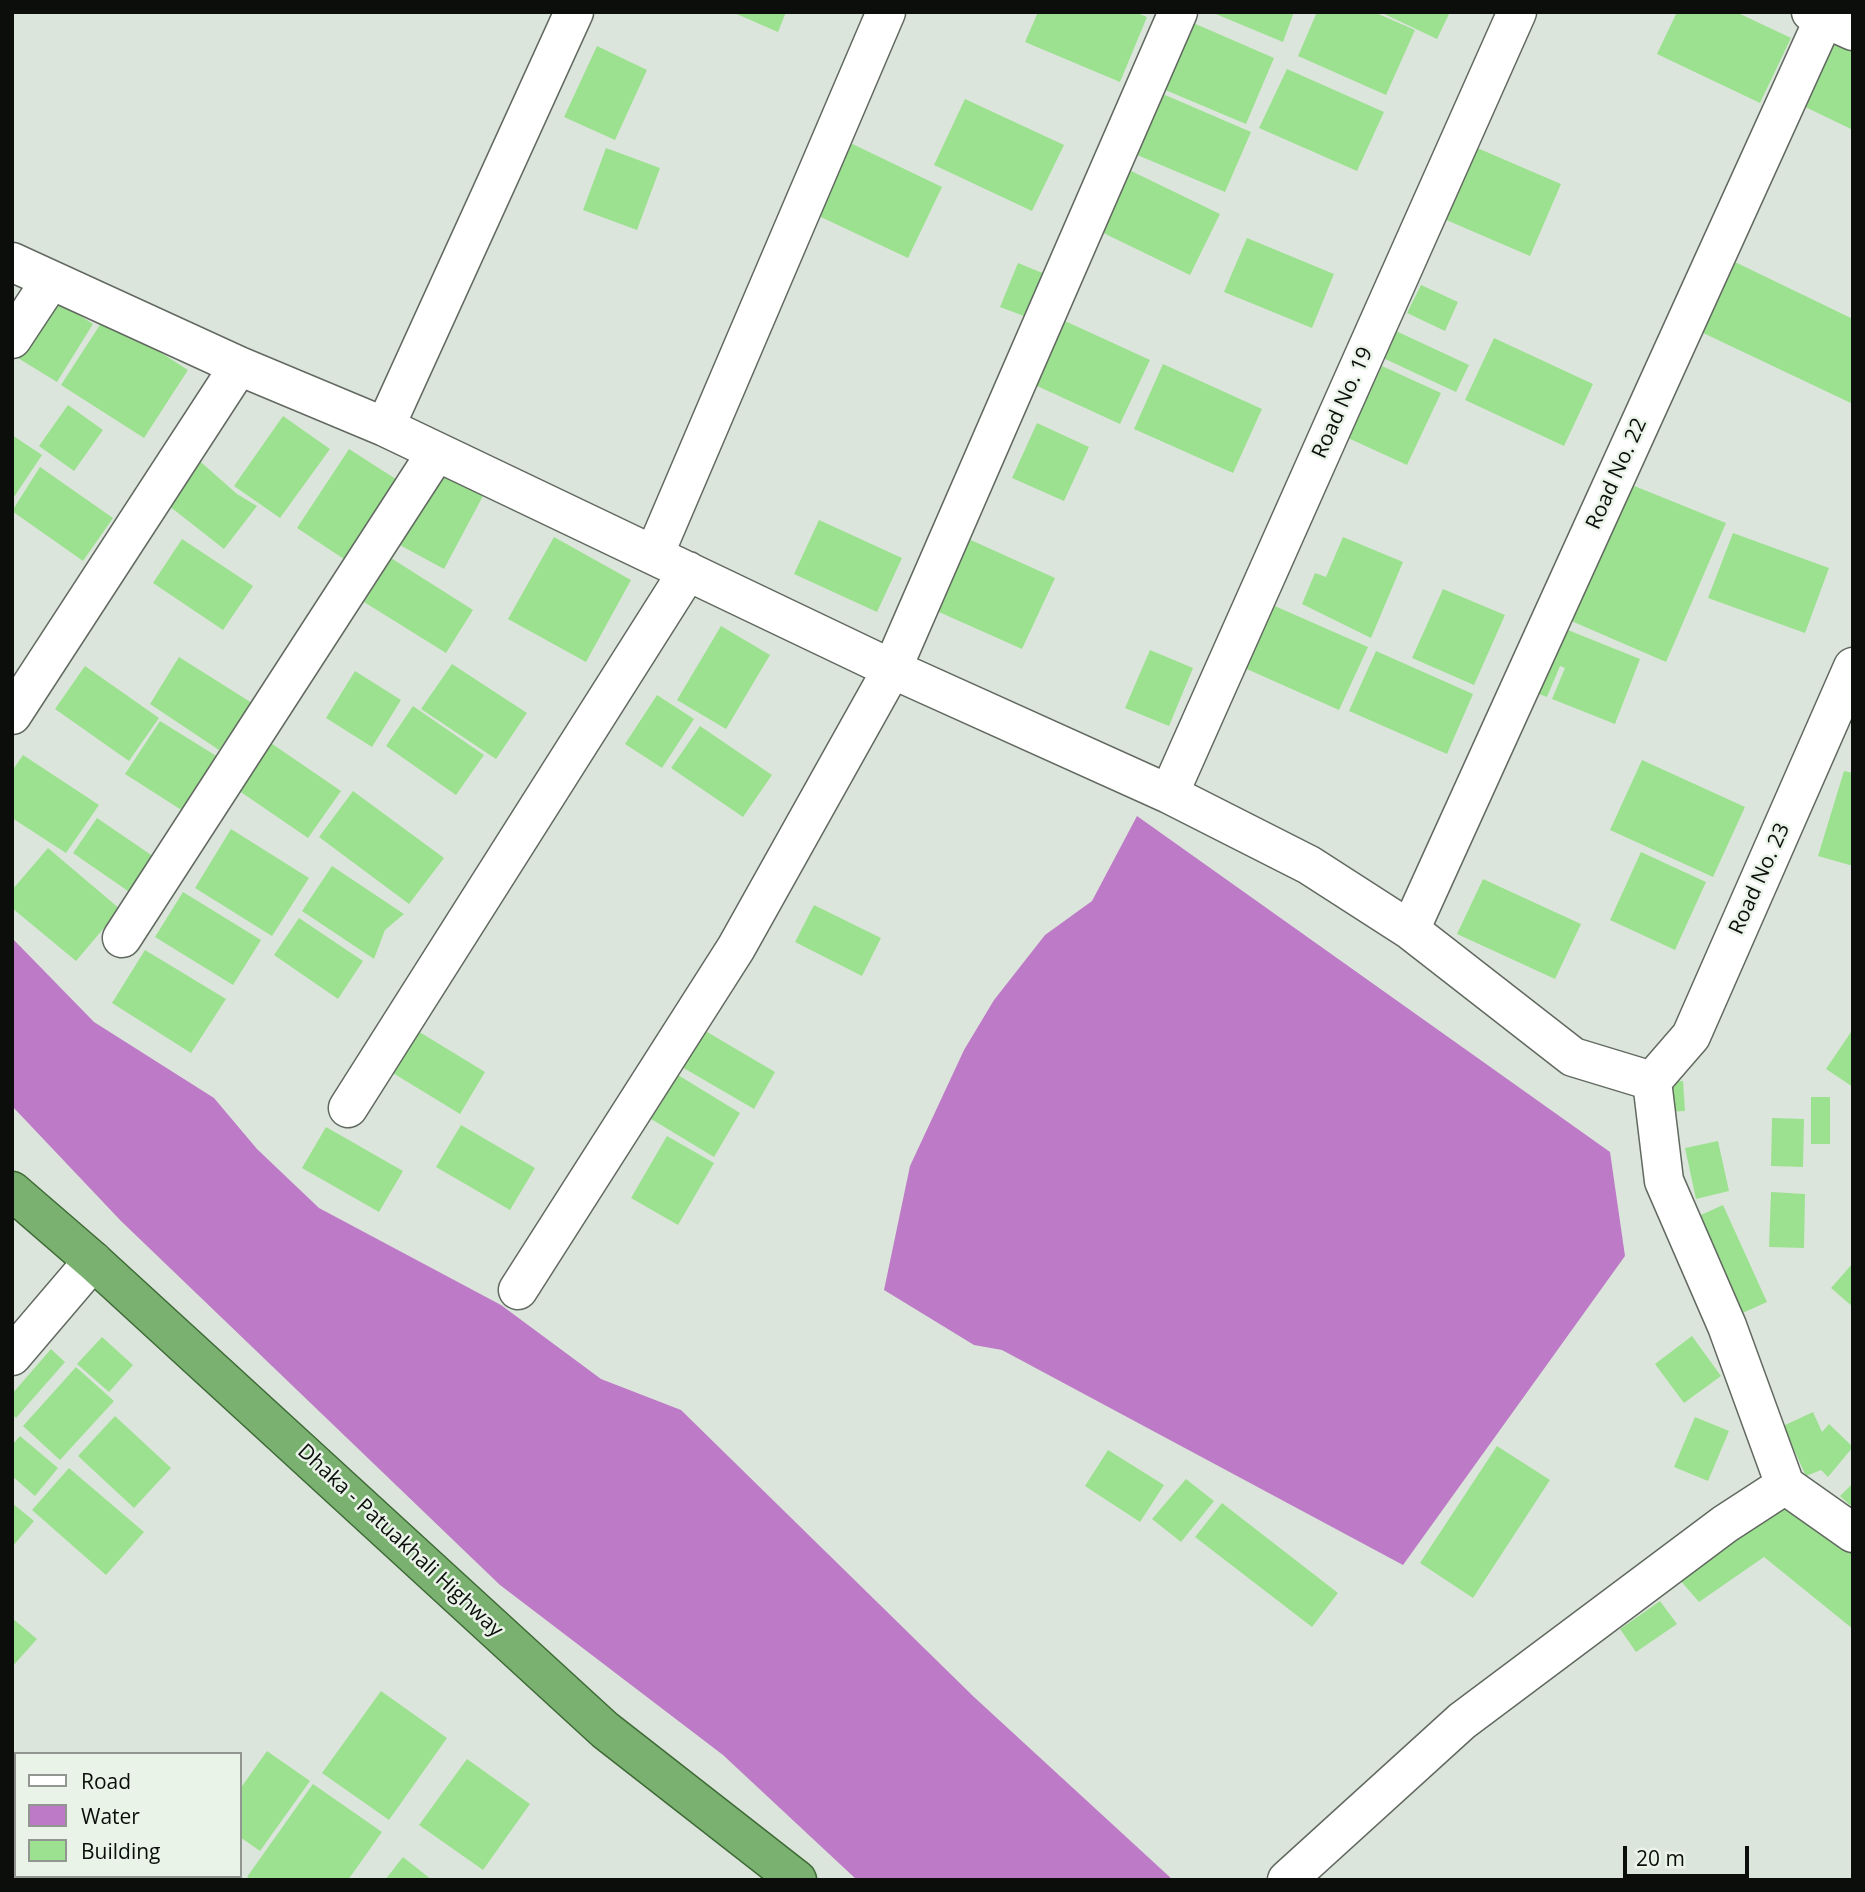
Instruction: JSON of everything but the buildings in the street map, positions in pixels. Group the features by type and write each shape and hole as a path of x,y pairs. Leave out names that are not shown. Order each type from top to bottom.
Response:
{"highway":[{"name":"Dhaka - Patuakhali Highway","path":"12,1191 93,1261 605,1730 797,1880"}],"street":[{"path":"385,427 574,12"},
{"path":"654,555 886,12"},
{"path":"518,1290 736,948 892,669 1178,12"},
{"name":"Road No. 19","path":"1169,794 1517,12"},
{"name":"Road No. 22","path":"1410,930 1829,18"},
{"path":"12,262 239,366 385,427 892,669 1169,794 1309,866 1410,930 1573,1057 1652,1081 1664,1181 1727,1325 1785,1485 1853,1533"},
{"path":"12,339 51,280"},
{"path":"12,715 239,366"},
{"path":"122,938 436,453"},
{"path":"348,1108 688,572"},
{"name":"Road No. 23","path":"1652,1081 1691,1036 1853,667"},
{"path":"12,1356 93,1261"},
{"path":"1287,1880 1462,1721 1725,1524 1785,1485"}],"water":[{"path":"1137,816 1610,1152 1625,1256 1403,1565 1002,1350 974,1345 884,1290 910,1166 964,1050 994,1000 1045,935 1092,901"},
{"path":"12,938 94,1022 214,1098 257,1149 319,1208 501,1305 601,1379 681,1410 974,1697 1173,1880 857,1880 723,1755 500,1585 121,1221 12,1106"}]}
